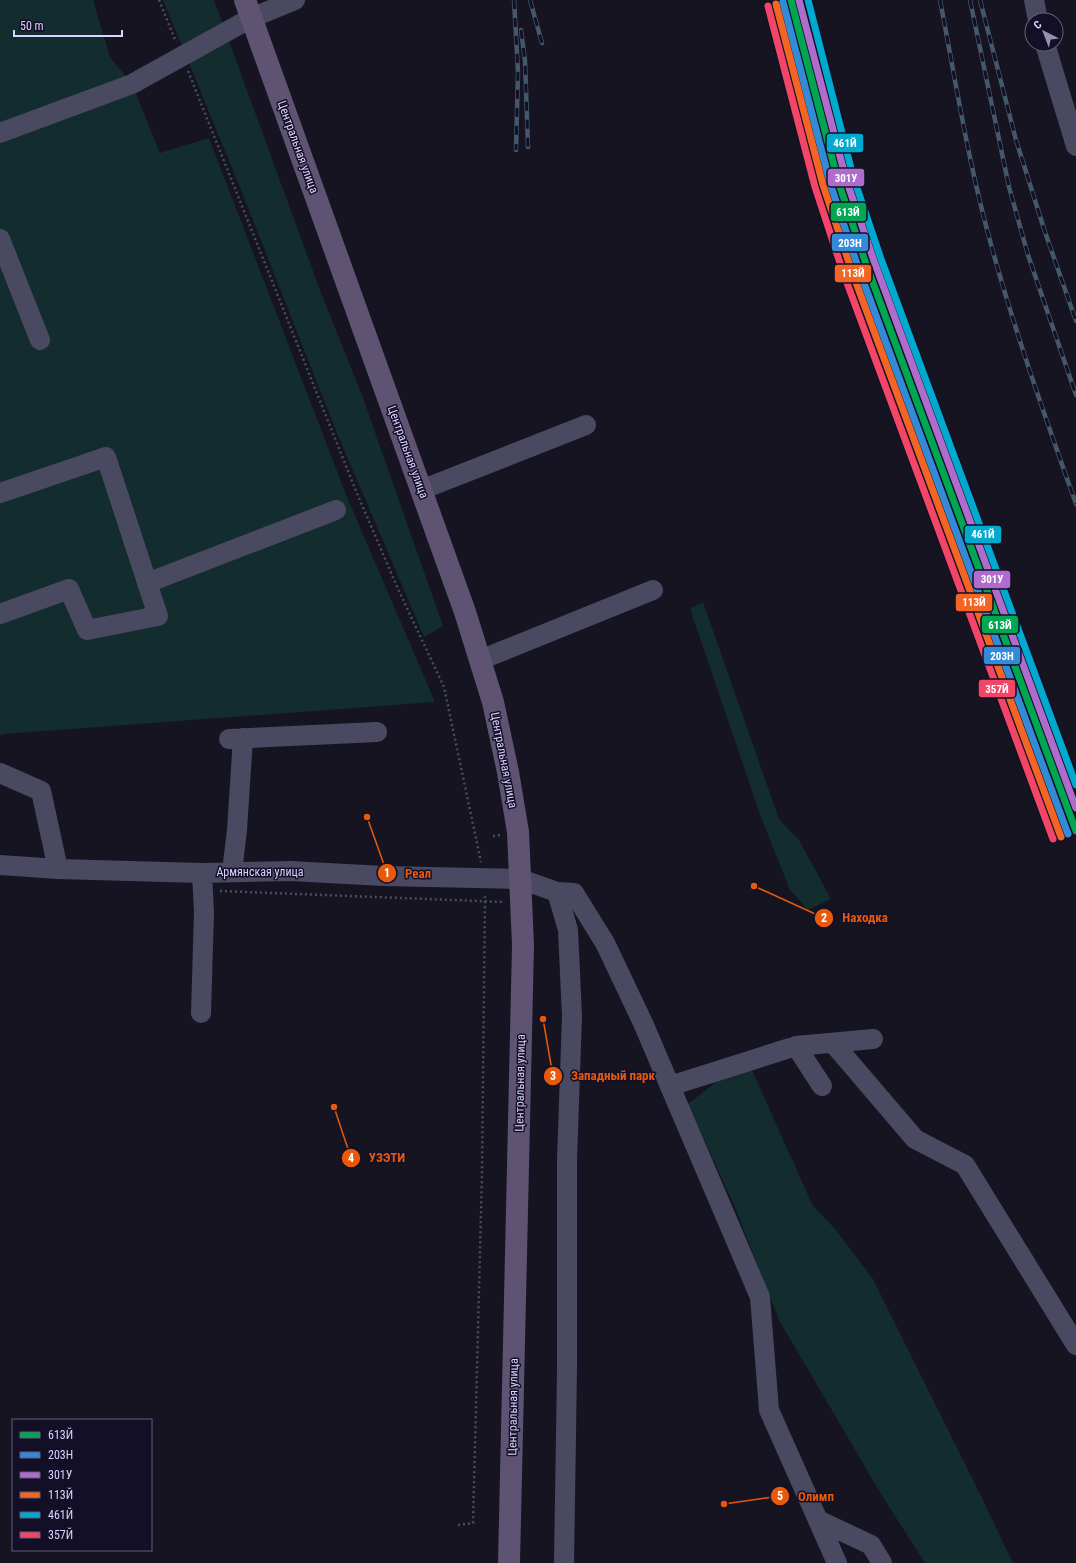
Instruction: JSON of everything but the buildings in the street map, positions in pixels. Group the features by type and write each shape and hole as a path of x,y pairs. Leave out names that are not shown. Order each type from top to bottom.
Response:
{"main road":[{"name":"Центральная улица","path":"248,9 465,612 493,702 508,772 518,832 523,945 509,1563"}],"street":[{"path":"0,133 132,84 182,56 248,9 295,0"},
{"path":"1034,0 1036,12"},
{"path":"1048,52 1076,146"},
{"path":"0,239 40,340"},
{"path":"421,490 586,425"},
{"path":"0,493 106,457 158,616 87,630 69,589 0,614"},
{"path":"147,583 336,510"},
{"path":"480,660 653,590"},
{"path":"232,872 236,738 377,732"},
{"path":"0,773 41,791 58,869"},
{"name":"Армянская улица","path":"0,865 203,882 232,872 290,871 384,876 520,879 557,892 574,893 605,943 644,1023 670,1086"},
{"path":"201,1013 203,882"},
{"path":"557,892 568,930 572,1016 567,1160 568,1369 564,1563"},
{"path":"837,1563 769,1410 760,1297 670,1086 796,1046 873,1039"},
{"path":"833,1043 915,1139 965,1165 1076,1345"},
{"path":"796,1046 822,1086"},
{"path":"818,1520 871,1545 882,1563"}],"path":[{"path":"158,0 182,56 359,498 398,589 444,686 483,878 486,902 479,1353 473,1522 458,1525"},
{"path":"203,882 486,902 521,902"}],"green space":[{"path":"0,0 93,0 110,57 132,84 160,153 209,138 347,497 435,702 4,734 0,736"},
{"path":"163,0 214,0 321,293 363,398 443,626 424,637 339,438 239,185"},
{"path":"703,602 779,819 799,840 831,899 808,910 790,890 762,820 690,609"},
{"path":"751,1068 813,1206 836,1230 873,1279 1013,1563 925,1563 881,1494 779,1320 736,1210 688,1104 726,1074"}],"railway":[{"path":"514,0 518,72 516,150"},
{"path":"530,0 542,43"},
{"path":"940,0 976,187 992,248 1021,345 1076,504"},
{"path":"970,0 1009,187 1028,255 1076,395"},
{"path":"980,0 1016,140 1045,232 1076,321"},
{"path":"521,30 525,61 528,147"}],"transit line":[{"name":"613Й","path":"791,0 838,181 866,264 1076,831"},
{"name":"301У","path":"799,0 846,179 874,261 1076,808"},
{"name":"461Й","path":"808,0 853,176 881,259 1076,785"},
{"name":"203Н","path":"783,2 830,183 858,267 1068,834"},
{"name":"113Й","path":"776,4 823,185 851,269 1061,837"},
{"name":"357Й","path":"768,6 815,187 843,272 1053,839"}],"place":[{"name":"Реал","path":"367,817"},
{"name":"Находка","path":"754,886"},
{"name":"Западный парк","path":"543,1019"},
{"name":"УЗЭТИ","path":"334,1107"},
{"name":"Олимп","path":"724,1504"}]}
